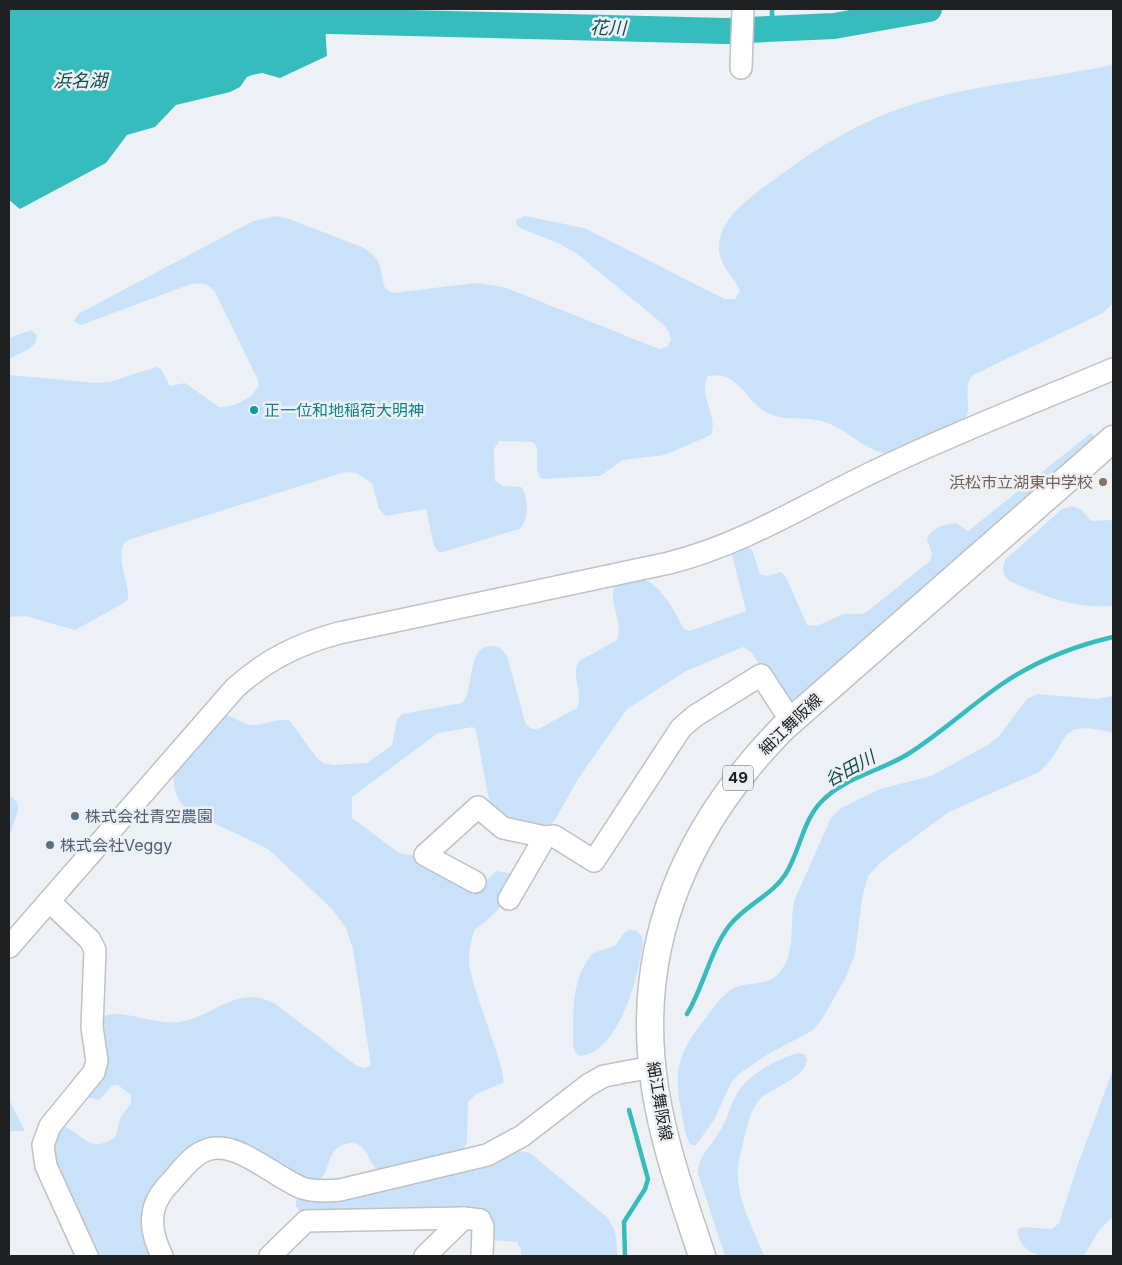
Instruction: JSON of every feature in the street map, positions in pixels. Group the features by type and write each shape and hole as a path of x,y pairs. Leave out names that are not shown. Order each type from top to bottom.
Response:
{"main road":[{"name":"細江舞阪線","path":"702,1256 665,1138 652,1067 650,1016 654,970 663,925 678,882 697,840 721,801 750,763 792,721 1113,439"}],"street":[{"path":"741,68 743,9"},
{"path":"9,947 235,688 266,663 293,648 339,633 670,564 712,551 752,535 901,459 1113,369"},
{"path":"476,882 425,855 478,807 503,828 545,837 554,836 594,861 687,721 761,675 792,721"},
{"path":"509,899 545,837"},
{"path":"49,901 82,931 90,940 95,950 92,1027 97,1060 94,1072 50,1126 43,1146 46,1166 87,1256"},
{"path":"162,1256 152,1232 151,1218 154,1204 161,1192 204,1150 226,1147 237,1151 287,1181 304,1188 322,1191 340,1190 487,1155 522,1136 588,1085 604,1076 652,1067"},
{"path":"270,1256 306,1221 464,1218 480,1220 483,1227 482,1256"},
{"path":"425,1256 464,1218"}],"shaded area":[{"path":"1113,64 1113,303 1103,313 973,375 968,385 968,410 964,422 890,454 864,445 833,425 824,422 771,415 757,406 733,381 718,375 708,376 705,390 712,420 713,428 711,435 665,455 623,460 600,476 542,479 537,470 537,451 533,442 499,441 494,449 495,481 503,486 521,487 527,502 525,521 519,529 439,553 434,546 426,509 386,516 379,509 372,483 356,473 345,472 128,540 124,543 121,556 128,599 75,630 25,616 9,617 9,375 97,383 110,382 156,367 161,369 170,386 185,383 219,407 230,406 247,398 259,385 257,378 215,292 207,285 191,284 81,325 74,321 78,314 253,221 277,216 362,247 369,251 377,260 385,288 393,293 475,283 504,287 659,349 667,347 671,340 669,332 664,325 576,253 558,243 522,229 517,226 516,220 525,216 584,228 725,299 735,299 740,291 722,262 719,251 720,240 728,220 743,204 811,153 854,128 923,101 994,85"},
{"path":"31,330 37,335 36,342 29,349 9,359 9,338"},
{"path":"1091,433 1096,438 795,700 785,699 779,694 751,652 743,647 686,671 627,709 578,779 551,825 542,829 514,826 490,805 476,731 473,727 438,733 352,797 352,818 399,853 415,856 483,884 496,871 509,873 511,881 507,897 495,913 474,930 469,957 474,985 500,1061 503,1083 476,1094 468,1102 467,1142 461,1155 382,1173 377,1170 364,1150 356,1143 345,1144 335,1150 323,1176 315,1183 227,1142 157,1189 156,1256 93,1256 51,1164 50,1137 59,1126 64,1126 88,1142 100,1144 116,1136 120,1118 131,1103 131,1095 118,1085 112,1086 99,1100 89,1098 88,1094 100,1018 117,1014 159,1021 179,1022 192,1019 236,999 260,998 274,1003 357,1066 365,1068 371,1065 353,949 346,928 332,909 268,849 189,811 176,794 174,773 222,715 230,716 249,725 281,720 290,721 316,757 323,763 333,765 367,763 392,745 397,719 402,714 462,703 466,697 477,654 482,648 490,646 501,649 508,659 525,722 531,728 540,728 577,708 579,696 576,673 579,661 617,640 619,633 613,597 613,590 616,584 637,579 647,581 661,592 684,629 690,631 746,611 732,555 748,546 752,550 760,574 767,576 781,572 786,577 807,625 817,626 843,614 862,614 930,561 932,554 927,539 935,529 956,523 968,531"},
{"path":"1072,506 1082,510 1091,521 1113,520 1113,606 1084,605 1060,600 1009,581 1004,573 1003,565 1006,559 1062,509"},
{"path":"1038,694 1096,699 1113,696 1113,733 1081,728 1072,731 1067,735 1050,761 1039,772 949,812 882,861 868,876 862,899 855,955 844,981 822,1019 812,1031 770,1053 740,1073 731,1083 714,1120 696,1145 691,1145 685,1131 679,1100 678,1075 683,1054 695,1032 725,994 741,986 767,981 778,974 784,966 790,949 794,901 831,818 841,808 880,789 931,776 988,745 999,736 1027,699"},
{"path":"9,795 17,802 18,811 9,837"},
{"path":"629,930 638,932 643,940 638,972 625,1009 606,1041 593,1052 579,1056 574,1050 573,1018 580,974 593,953 615,946 624,933"},
{"path":"799,1053 805,1055 807,1059 801,1071 789,1081 762,1097 755,1105 749,1119 741,1151 738,1174 739,1190 748,1219 764,1256 725,1256 698,1174 698,1168 705,1153 721,1129 737,1094 745,1083 767,1066"},
{"path":"1113,1069 1113,1216 1100,1229 1084,1256 1053,1257 1035,1254 1021,1242 1017,1232 1019,1228 1024,1227 1052,1229 1059,1223 1077,1167"},
{"path":"9,1099 25,1131 9,1131"},
{"path":"515,1150 530,1153 607,1217 615,1231 618,1256 521,1256 521,1249 517,1242 492,1240 489,1226 304,1214 296,1205 298,1197"}],"water":[{"name":"浜名湖","path":"9,9 324,9 327,56 280,78 262,73 252,75 247,77 240,87 230,92 176,105 155,127 127,135 106,163 20,209 9,200"}],"waterway":[{"path":"772,9 772,29"},
{"name":"花川","path":"289,20 726,31 834,26 929,9"},
{"name":"谷田川","path":"687,1014 722,936 735,919 773,889 785,875 805,827 815,809 831,793 852,780 908,754 990,692 1028,668 1070,650 1113,637"},
{"name":"谷田川","path":"625,1256 624,1222 645,1189 648,1179 629,1110"}],"place":[{"name":"正一位和地稲荷大明神","path":"254,410"},
{"name":"浜松市立湖東中学校","path":"1103,482"},
{"name":"株式会社青空農園","path":"75,816"},
{"name":"株式会社Veggy","path":"50,845"}]}
